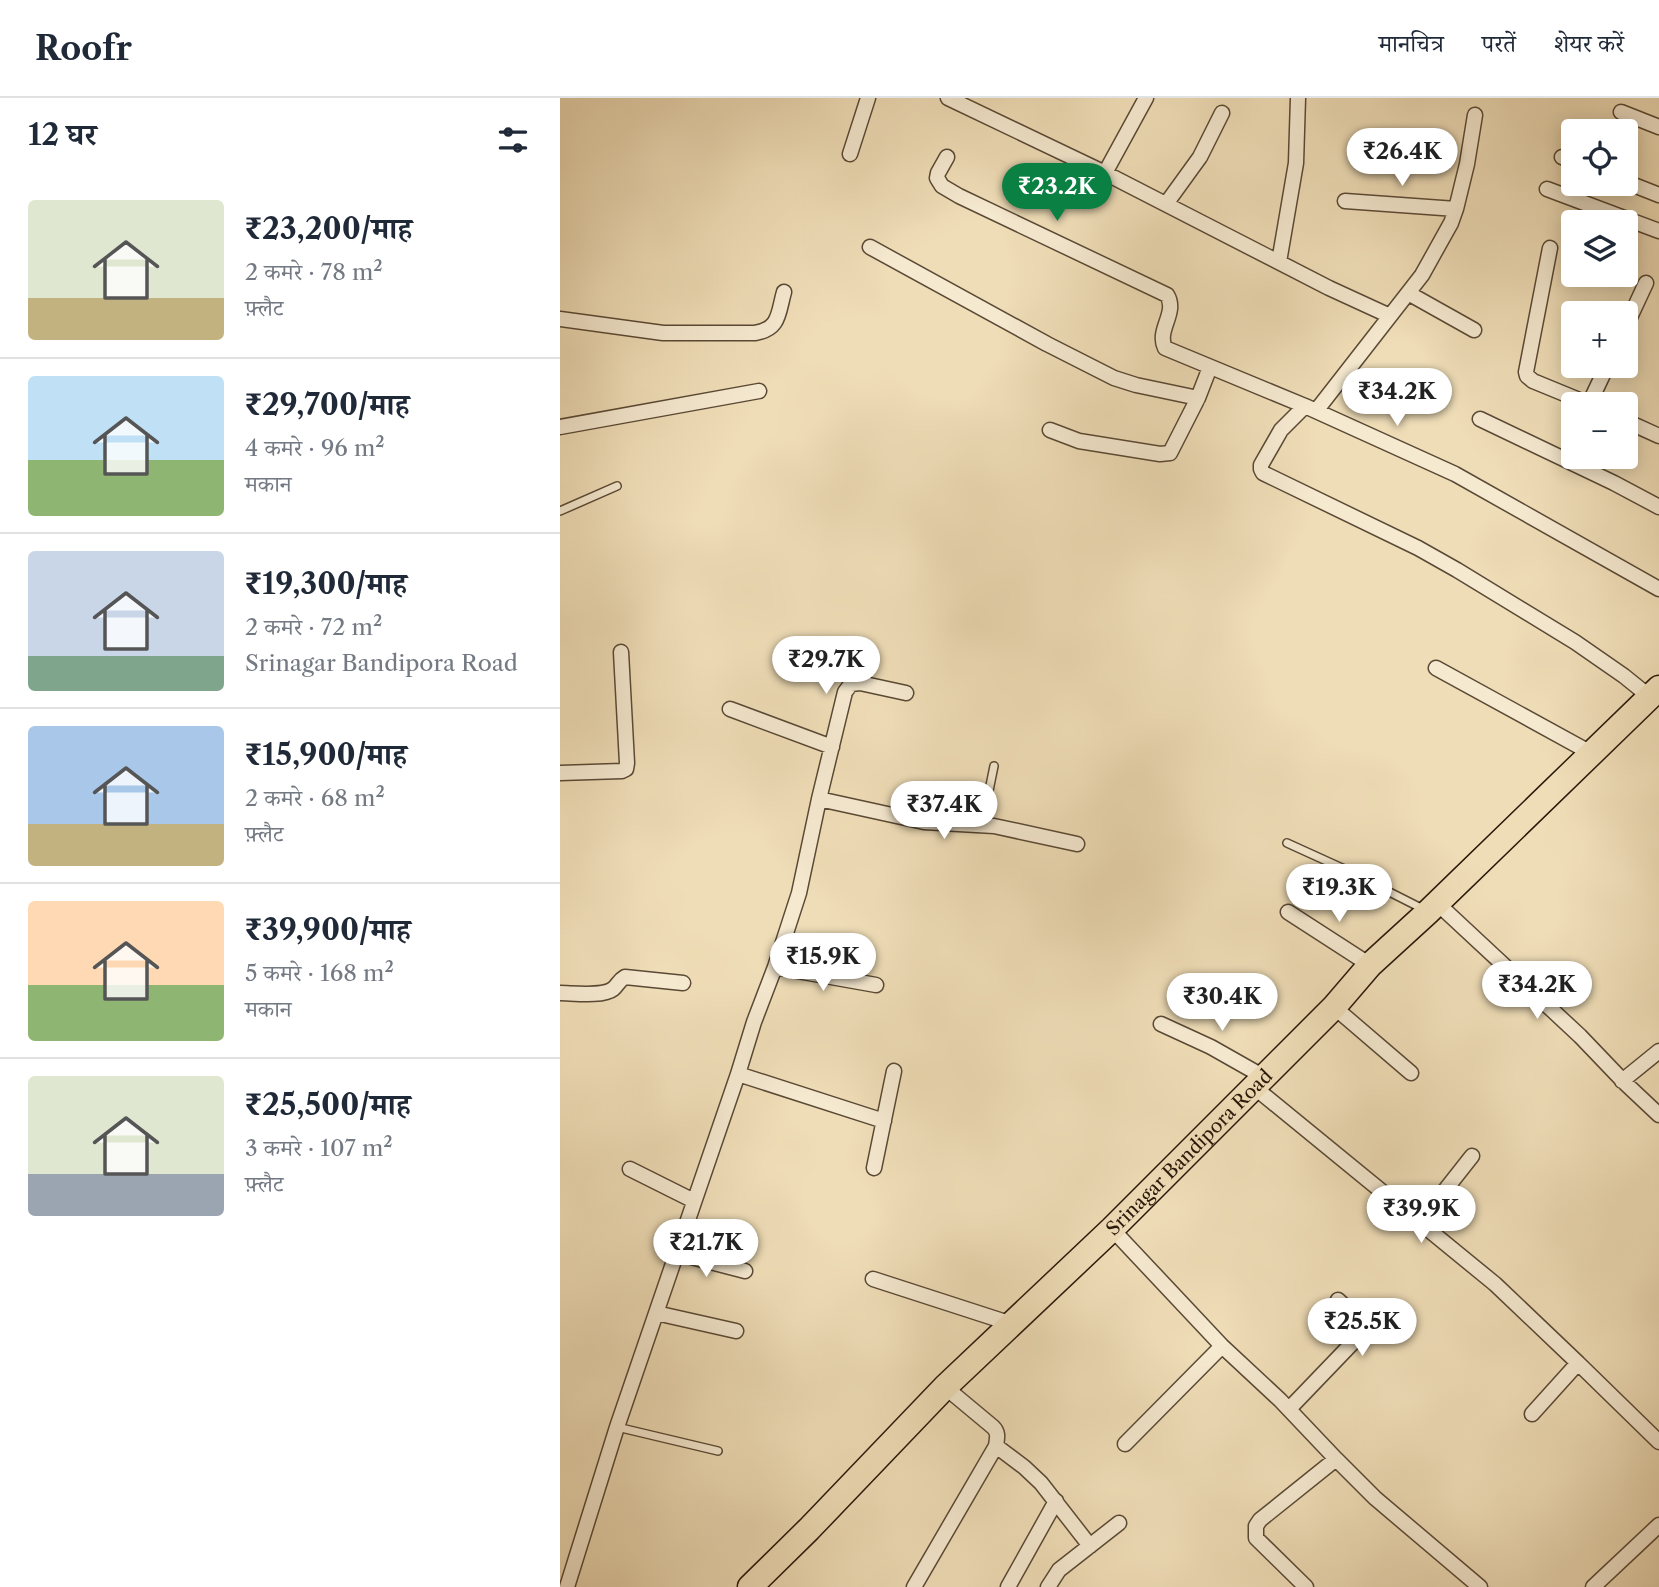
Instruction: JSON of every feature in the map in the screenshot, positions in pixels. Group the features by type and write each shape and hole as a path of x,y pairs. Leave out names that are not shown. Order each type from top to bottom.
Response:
{"highway":[{"name":"Srinagar Bandipora Road","path":"750,1587 945,1387 1112,1229 1334,1007 1370,965 1433,908 1655,693"}],"street":[{"path":"850,154 868,98"},
{"path":"948,98 1105,173 1329,288 1390,316"},
{"path":"1105,173 1146,98"},
{"path":"1279,262 1296,163 1298,98"},
{"path":"1621,112 1659,127"},
{"path":"1166,204 1199,157 1222,113"},
{"path":"1475,115 1456,209 1437,250 1390,316 1310,409 1286,424 1261,465 1263,473 1418,548 1655,693"},
{"path":"947,157 937,178 942,186 1167,295 1171,306 1162,337 1165,348 1455,474 1659,589"},
{"path":"1638,187 1659,195"},
{"path":"1547,188 1659,231"},
{"path":"1345,201 1456,209"},
{"path":"870,247 1114,378 1198,398"},
{"path":"1550,248 1526,372 1534,381 1561,392"},
{"path":"1638,301 1646,283"},
{"path":"560,319 663,333 755,333 774,326 784,292"},
{"path":"1408,293 1474,330"},
{"path":"1050,430 1079,441 1170,453 1198,398 1210,367"},
{"path":"560,427 759,391"},
{"path":"1480,419 1659,506"},
{"path":"1638,426 1659,436"},
{"path":"560,773 626,769 621,652"},
{"path":"1436,668 1591,753"},
{"path":"567,1587 617,1427 799,893 845,692 851,684 860,683 906,693"},
{"path":"730,709 832,747"},
{"path":"819,799 924,822 982,825 1077,844"},
{"path":"1433,908 1580,1036 1659,1115"},
{"path":"1288,912 1370,965"},
{"path":"775,967 876,985"},
{"path":"560,993 604,993 612,990 620,979 625,977 683,983"},
{"path":"1334,1007 1411,1073"},
{"path":"1161,1024 1211,1047 1259,1082 1495,1284 1659,1442"},
{"path":"1622,1080 1659,1051"},
{"path":"874,1168 894,1071"},
{"path":"738,1074 884,1121"},
{"path":"1420,1222 1472,1156"},
{"path":"630,1169 694,1201"},
{"path":"1112,1229 1222,1346 1289,1409 1375,1499 1480,1587"},
{"path":"676,1253 745,1271"},
{"path":"873,1279 1012,1324"},
{"path":"1289,1409 1362,1333 1362,1323 1338,1300"},
{"path":"656,1313 736,1331"},
{"path":"1125,1444 1222,1346"},
{"path":"1532,1413 1578,1363"},
{"path":"914,1587 996,1446 998,1437 995,1430 945,1387"},
{"path":"996,1446 1041,1483 1090,1546"},
{"path":"1306,1587 1256,1538 1256,1526 1336,1459"},
{"path":"1007,1587 1056,1501"},
{"path":"1048,1587 1059,1570 1119,1523"},
{"path":"1593,1587 1659,1525"}],"lane":[{"path":"560,511 617,486"},
{"path":"982,825 994,766"},
{"path":"1287,843 1433,908"},
{"path":"617,1427 718,1451"}]}
